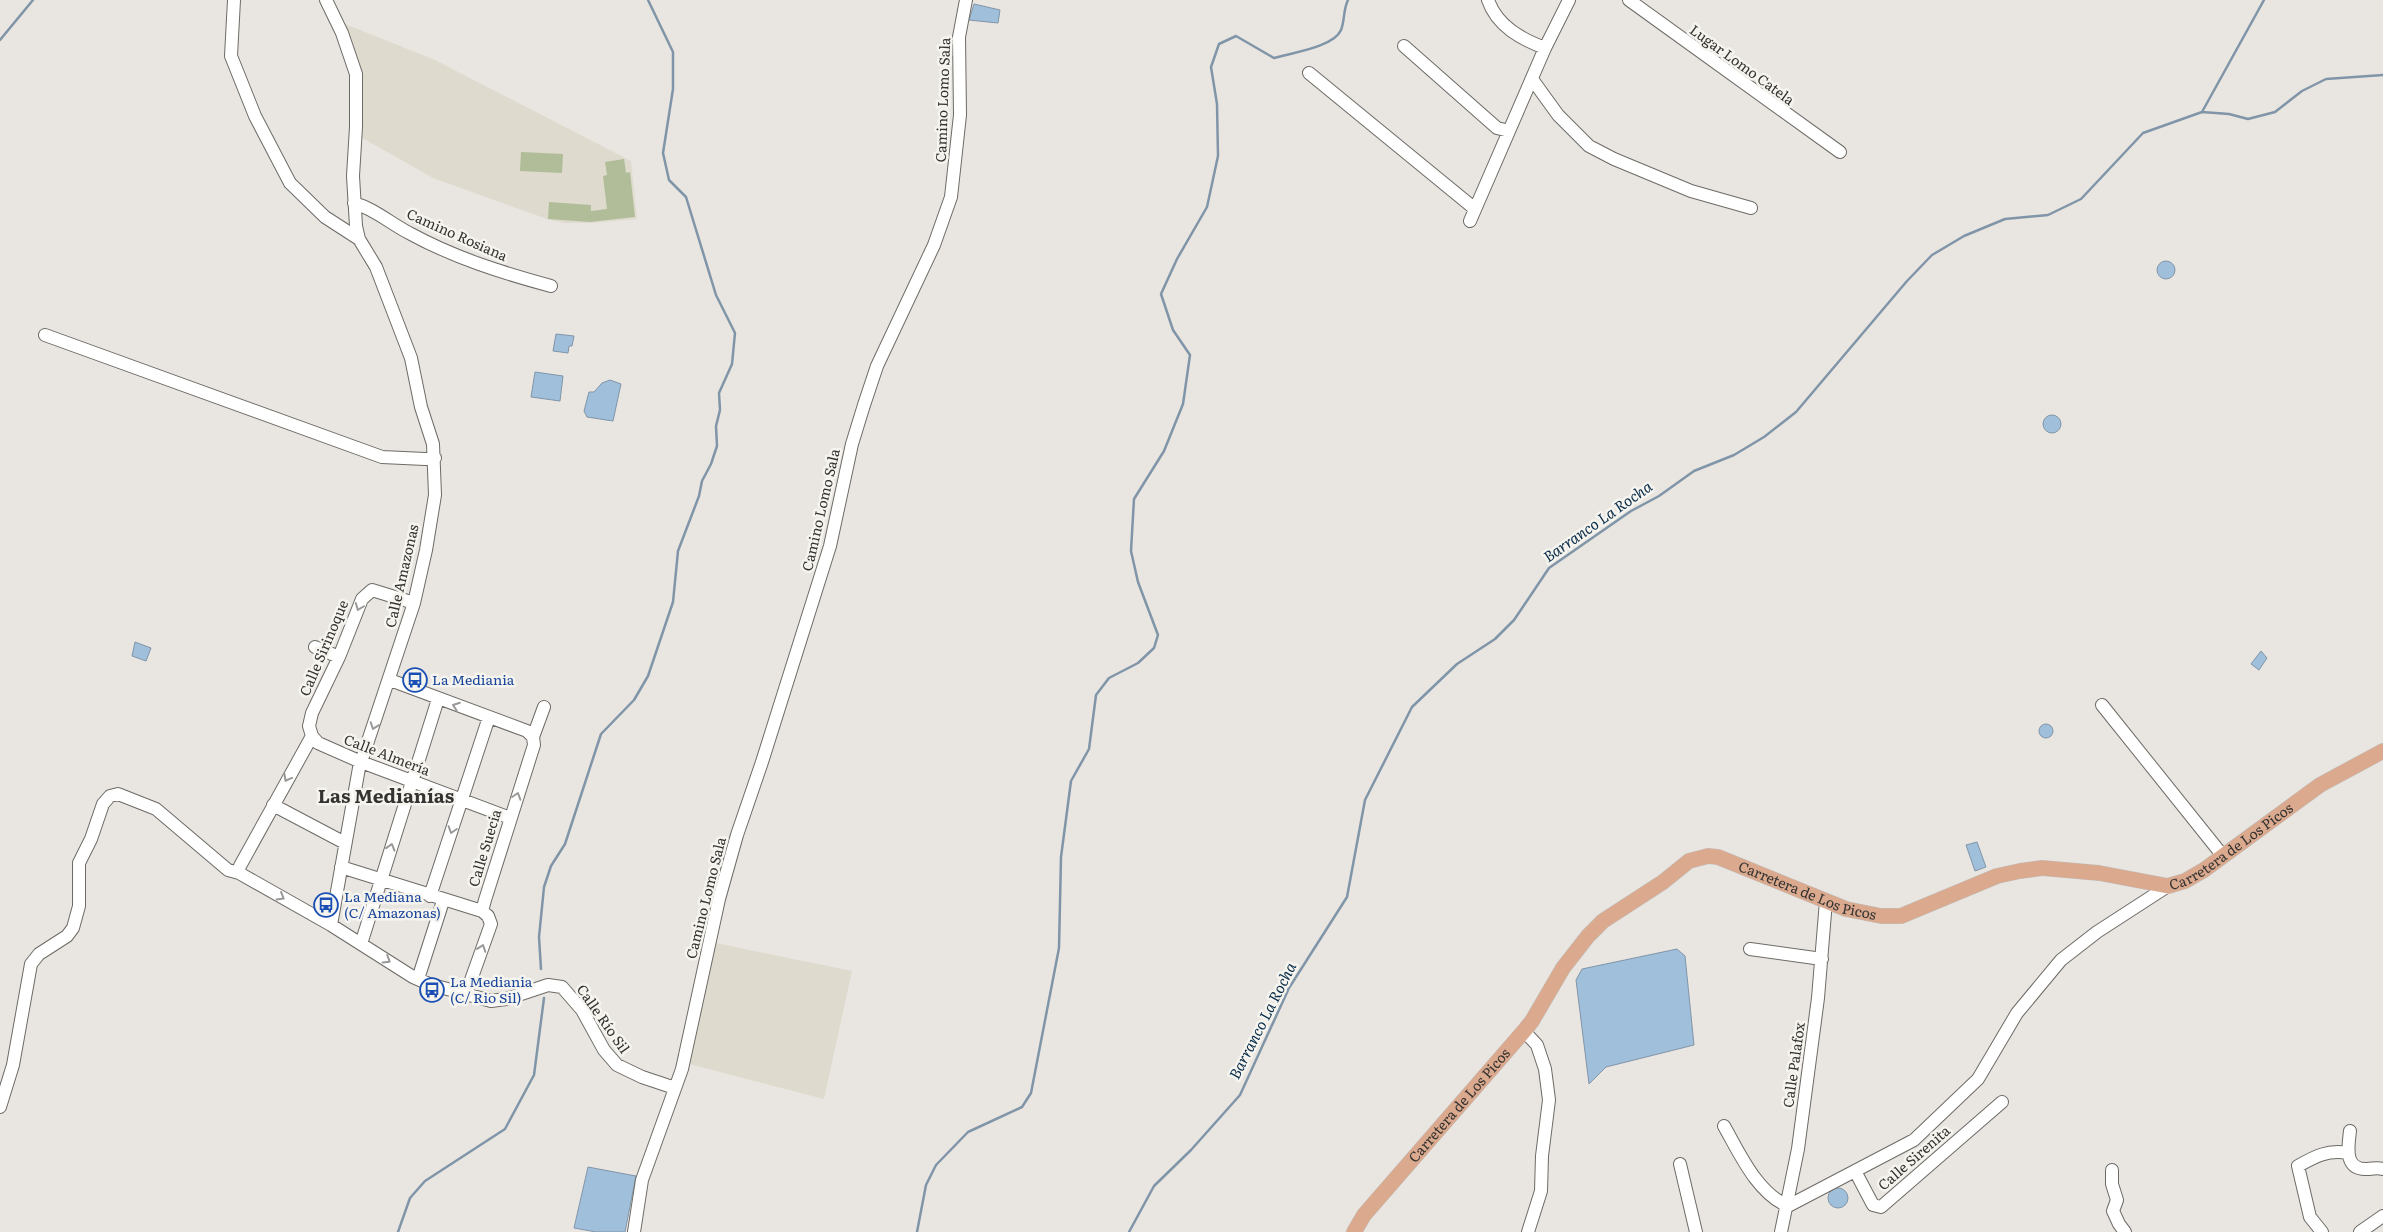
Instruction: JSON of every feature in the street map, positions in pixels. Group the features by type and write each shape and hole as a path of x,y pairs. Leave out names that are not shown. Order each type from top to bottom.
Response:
{"main road":[{"name":"Carretera de Los Picos","path":"1354,1232 1364,1215 1524,1031 1562,968 1588,936 1603,921 1662,882 1689,861 1708,856 1718,857 1846,909 1881,916 1901,916 1997,876 2042,868 2099,873 2168,886 2185,881 2223,856 2320,785 2383,752"}],"street":[{"path":"234,0 231,56 255,116 295,188 325,217 359,239"},
{"path":"326,0 342,33 356,74 354,203 359,239"},
{"name":"Camino Lomo Sala","path":"634,1232 642,1180 682,1068 719,899 736,835 762,762 830,546 852,444 878,366 934,245 951,197 960,115 959,37 966,0"},
{"path":"1488,0 1492,9 1503,23 1523,39 1545,48"},
{"path":"1309,73 1473,215 1545,48 1569,0"},
{"name":"Lugar Lomo Catela","path":"1629,0 1840,152"},
{"path":"1404,46 1498,128 1509,131"},
{"path":"1532,79 1562,120 1589,146 1614,159 1692,191 1751,208"},
{"name":"Camino Rosiana","path":"354,203 367,207 410,234 490,269 551,286"},
{"name":"Calle Amazonas","path":"331,925 345,842 362,762 414,603 426,550 435,495 433,444 421,407 411,358 376,267 359,239"},
{"path":"45,335 382,457 435,458"},
{"name":"Calle Sirinoque","path":"312,736 309,726 312,713 339,658 362,599 372,590 414,603"},
{"path":"315,647 339,658"},
{"path":"390,680 527,731 533,737"},
{"path":"361,944 438,699"},
{"path":"2102,705 2223,856"},
{"name":"Calle Suecia","path":"482,911 534,744 533,737 544,707"},
{"path":"430,896 488,718"},
{"path":"239,873 240,866 272,805 312,736"},
{"name":"Calle Almería","path":"312,736 318,743 362,762 510,818"},
{"name":"Calle Río Sil","path":"0,1107 13,1066 30,964 39,954 67,936 73,928 79,906 79,863 91,839 102,804 110,796 118,794 156,809 228,870 239,873 331,925 418,979 491,1001 506,999 548,984 562,987 582,1010 604,1050 617,1066 675,1088"},
{"path":"272,805 345,842"},
{"path":"341,867 443,901 482,911 488,916 491,924 466,994"},
{"path":"1724,1126 1762,1187 1779,1202 1788,1206 1855,1172 1914,1140 1978,1079 2017,1013 2061,960 2097,932 2168,886"},
{"path":"418,979 443,901"},
{"name":"Calle Palafox","path":"1782,1232 1799,1140 1822,959 1826,901"},
{"path":"1750,949 1822,959"},
{"path":"1524,1031 1537,1045 1545,1069 1550,1100 1542,1156 1541,1191 1528,1232"},
{"name":"Calle Sirenita","path":"1855,1172 1873,1205 1881,1207 2002,1102"},
{"path":"2350,1131 2348,1153 2350,1162 2356,1167 2365,1170 2383,1169"},
{"path":"2322,1232 2310,1217 2298,1166 2320,1154 2348,1153"},
{"path":"1680,1164 1696,1232"},
{"path":"2112,1170 2112,1184 2117,1200 2113,1211 2118,1224 2125,1232"},
{"path":"2360,1232 2383,1216"}],"shaded area":[{"path":"345,24 435,60 631,161 637,219 564,223 547,219 433,178 359,136 351,49"},
{"path":"716,943 852,971 824,1099 689,1064"}],"green space":[{"path":"521,152 563,154 562,173 520,171"},
{"path":"624,159 626,173 630,172 635,217 590,222 548,219 549,202 591,205 591,211 607,209 603,176 607,175 605,162"}],"water":[{"path":"974,4 1000,10 998,23 969,20"},
{"path":"2166,261 2172,264 2175,270 2172,276 2166,279 2160,276 2157,270 2160,264"},
{"path":"556,334 574,336 568,353 553,351"},
{"path":"535,372 563,376 560,401 531,397"},
{"path":"610,380 621,384 613,421 587,417 584,411 589,392 594,392 602,383"},
{"path":"2052,415 2058,418 2061,424 2058,430 2052,433 2046,430 2043,424 2046,418"},
{"path":"135,642 151,648 146,661 132,656"},
{"path":"2261,651 2267,658 2259,670 2251,664"},
{"path":"2043,724 2049,724 2053,731 2049,738 2043,738 2039,734 2039,728"},
{"path":"1977,842 1986,867 1975,871 1966,845"},
{"path":"1677,949 1685,956 1694,1045 1606,1067 1589,1084 1576,980 1582,969"},
{"path":"588,1167 636,1176 625,1232 596,1232 574,1228"},
{"path":"1838,1188 1845,1191 1848,1198 1845,1205 1838,1208 1831,1205 1828,1198 1831,1191"}],"waterway":[{"path":"0,40 33,0"},
{"path":"541,969 539,937 544,887 551,866 565,844 601,734 634,700 648,676 673,602 678,551 699,496 702,481 711,464 717,446 716,426 720,410 719,393 732,364 735,333 716,295 686,197 669,180 663,153 673,89 673,52 648,0"},
{"path":"917,1232 926,1185 936,1165 968,1132 1022,1107 1031,1093 1059,948 1061,857 1071,781 1089,749 1096,695 1109,678 1138,663 1154,648 1158,635 1138,582 1131,551 1134,499 1164,451 1183,404 1190,355 1173,330 1161,294 1177,259 1207,207 1218,156 1217,104 1211,67 1219,44 1236,36 1274,58 1321,45 1337,36 1341,30 1348,0"},
{"path":"2202,112 2264,0"},
{"name":"Barranco La Rocha","path":"1129,1232 1154,1186 1191,1150 1240,1095 1289,988 1347,897 1365,800 1412,707 1457,664 1495,639 1514,620 1549,568 1631,511 1659,496 1694,471 1734,455 1764,437 1796,412 1907,281 1932,255 1964,236 2005,219 2048,215 2081,199 2143,133 2202,112 2229,114 2248,119 2275,112 2302,91 2326,79 2383,75"},
{"path":"398,1232 410,1198 425,1181 505,1129 534,1075 544,998"}],"place":[{"name":"La Mediania","path":"415,680"},
{"name":"La Mediana (C/ Amazonas)","path":"326,905"},
{"name":"La Mediania (C/ Rio Sil)","path":"432,990"}],"district":[{"name":"Las Medianías","path":"386,796"}]}
